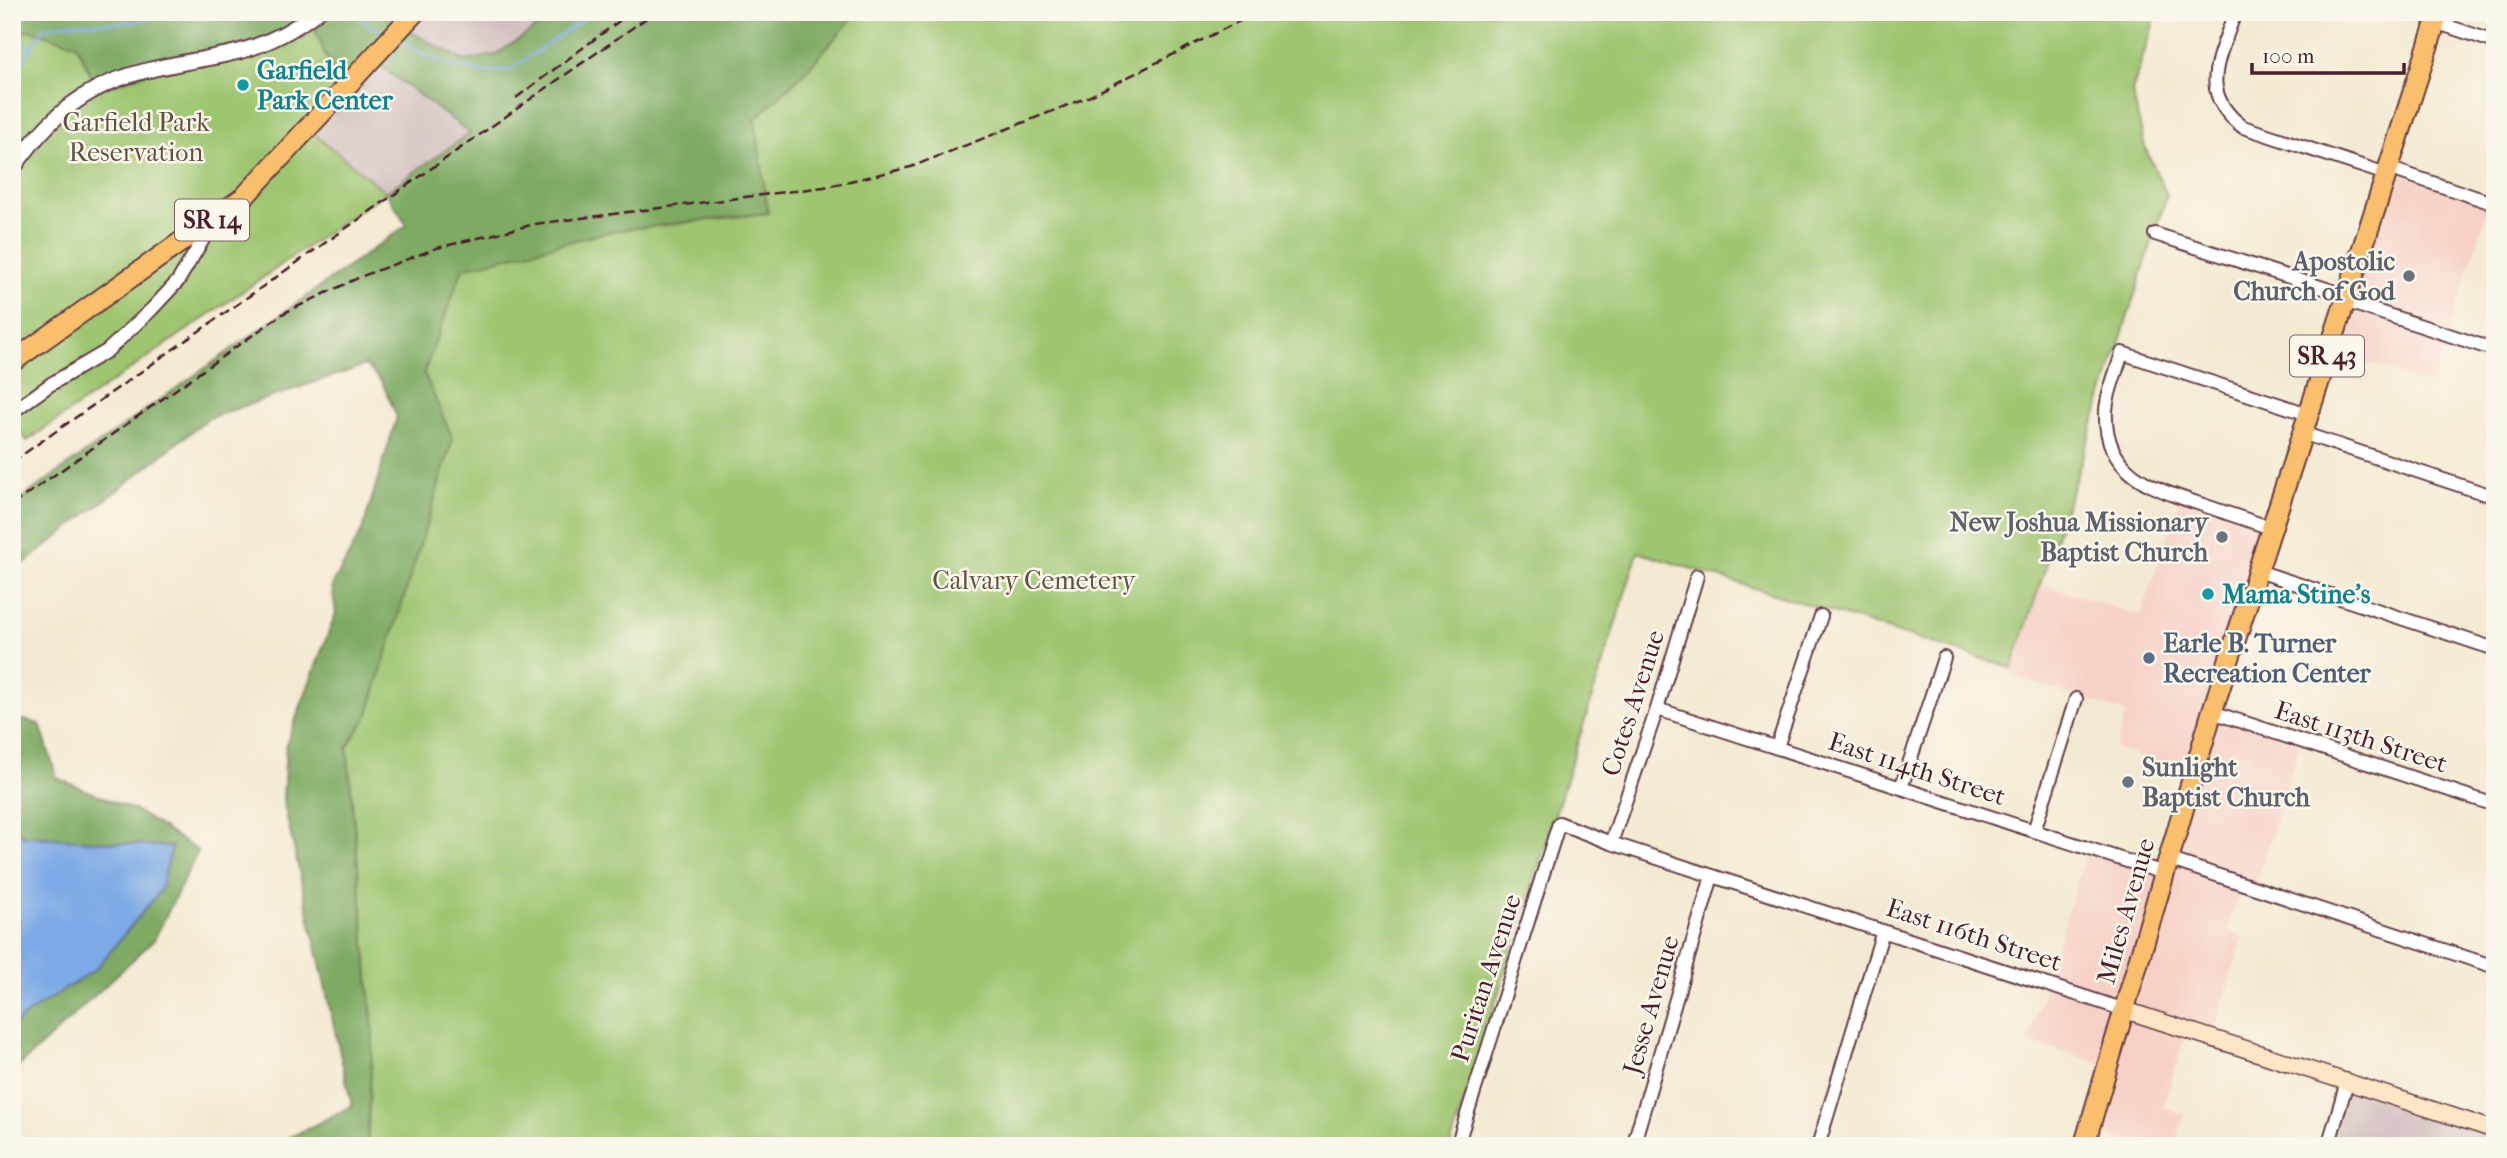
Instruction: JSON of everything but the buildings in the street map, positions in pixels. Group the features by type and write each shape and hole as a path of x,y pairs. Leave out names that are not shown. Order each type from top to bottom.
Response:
{"main road":[{"name":"Miles Avenue","path":"2084,1146 2212,712 2437,17"},
{"name":"SR 14","path":"12,362 244,197 408,20"},
{"name":"East 116th Street","path":"2125,1010 2495,1130"}],"street":[{"path":"12,170 28,147 58,114 97,88 143,72 244,50 294,29 317,12"},
{"path":"2235,12 2213,78 2218,101 2228,116 2243,127 2495,204"},
{"path":"2437,17 2495,42"},
{"path":"12,412 51,384 107,351 152,309 178,281 217,217"},
{"path":"2155,234 2339,293 2359,306 2495,351"},
{"path":"2272,528 2161,492 2140,482 2120,463 2109,438 2106,410 2122,354 2308,414"},
{"path":"2302,433 2495,498"},
{"path":"2258,570 2495,649"},
{"name":"Cotes Avenue","path":"1611,843 1657,709 1697,576"},
{"path":"1777,747 1821,616"},
{"path":"1901,788 1944,658"},
{"path":"2034,831 2076,699"},
{"name":"East 114th Street","path":"1657,709 2034,831 2166,866 2495,967"},
{"name":"East 113th Street","path":"2212,712 2495,805"},
{"name":"East 116th Street","path":"1559,823 1611,843 2125,1010"},
{"name":"Puritan Avenue","path":"1457,1146 1559,823"},
{"name":"Jesse Avenue","path":"1633,1146 1712,876"},
{"path":"1818,1146 1882,931"},
{"path":"2328,1146 2347,1082"}],"shaded area":[{"path":"415,12 560,12 495,55 464,61 401,27"},
{"path":"371,59 470,133 386,192 309,129"},
{"path":"2388,168 2490,202 2432,385 2329,350"},
{"path":"2180,498 2271,528 2212,712 2301,741 2255,887 2242,884 2227,931 2243,937 2212,1038 2187,1031 2163,1107 2185,1115 2175,1146 2140,1146 2088,1130 2108,1065 2028,1042 2087,848 2163,873 2193,773 2116,749 2126,713 2010,675 2041,584 2141,616"},
{"path":"2347,1082 2495,1130 2495,1146 2328,1146"}],"green space":[{"name":"Garfield Park Reservation","path":"12,12 415,12 309,130 386,192 27,441 21,433 12,439"},
{"path":"12,12 415,12 402,27 464,61 495,55 560,12 858,12 807,70 755,119 768,213 612,231 463,268 424,373 453,439 367,717 347,747 373,1032 367,1146 273,1146 352,1106 283,800 286,745 336,613 332,586 362,531 397,417 382,382 366,365 209,418 12,573 12,505 407,225 386,192 470,133 371,59 341,92 310,18 294,29 97,88 76,44 30,30 12,36"},
{"name":"Calvary Cemetery","path":"692,12 2157,12 2132,91 2145,148 2167,195 2012,668 1638,552 1450,1146 367,1146 373,1032 347,747 427,447 407,225"},
{"path":"12,717 40,724 57,778 138,812 198,851 154,940 12,1073 12,1027 28,1013 96,969 160,891 172,847 24,836 12,826"}],"water":[{"path":"12,826 24,836 172,847 160,891 96,969 28,1013 12,1027"}],"waterway":[{"path":"12,79 44,28 74,23 136,22 165,12"},
{"path":"353,12 385,34"},
{"path":"400,42 447,65 484,72 510,70 594,12"},
{"path":"12,39 30,47"}],"railway":[{"path":"516,98 631,12"},
{"path":"12,462 655,12"},
{"path":"12,505 284,313 360,277 437,248 535,224 824,187 911,167 1088,97 1258,12"}],"place":[{"name":"Garfield Park Center","path":"243,85"},
{"name":"Apostolic Church of God","path":"2409,276"},
{"name":"New Joshua Missionary Baptist Church","path":"2222,537"},
{"name":"Mama Stine's","path":"2208,594"},
{"name":"Earle B. Turner Recreation Center","path":"2149,658"},
{"name":"Sunlight Baptist Church","path":"2128,782"}]}
